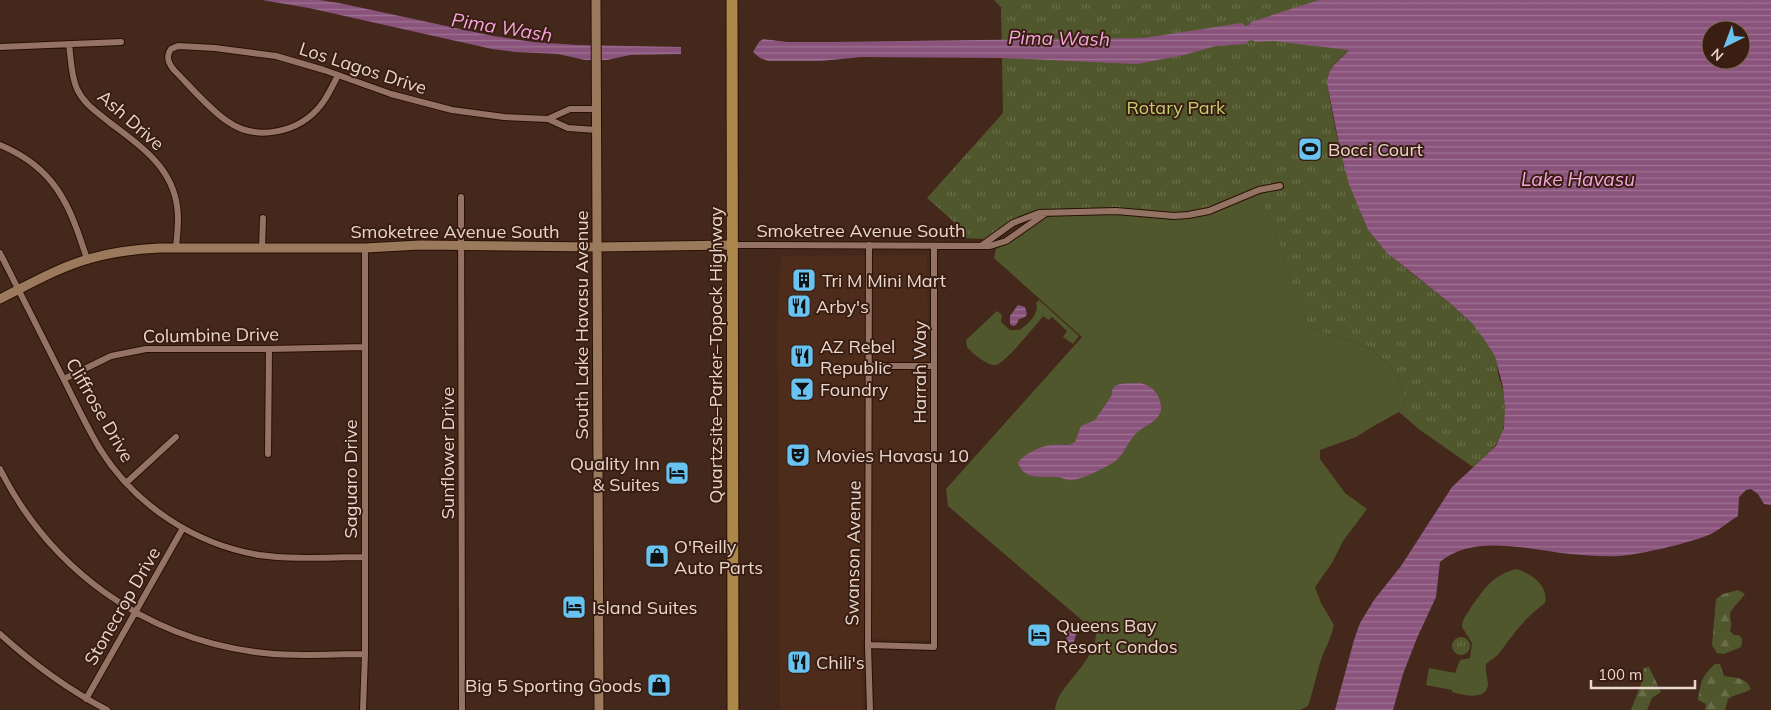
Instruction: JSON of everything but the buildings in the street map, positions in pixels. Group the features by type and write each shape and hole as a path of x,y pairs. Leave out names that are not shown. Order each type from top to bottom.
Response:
{"highway":[{"name":"Quartzsite–Parker–Topock Highway","path":"732,0 733,710"}],"street":[{"name":"South Lake Havasu Avenue","path":"596,0 599,710"},
{"path":"0,47 120,42"},
{"name":"Ash Drive","path":"69,44 74,81 83,99 146,151 165,174 176,202 178,217 176,248"},
{"name":"Los Lagos Drive","path":"338,75 321,106 302,122 279,131 254,132 225,120 172,69 168,58 170,51 179,46 252,52 300,62 338,75 391,94 452,110 504,118 548,119 568,128 596,130"},
{"name":"Los Lagos Drive","path":"548,119 568,109 596,109"},
{"path":"0,145 33,164 56,187 72,215 87,260"},
{"name":"Smoketree Avenue South","path":"981,246 1014,223 1032,215 1116,211 1188,216 1208,211 1259,190 1280,186"},
{"name":"Sunflower Drive","path":"461,197 462,710"},
{"name":"Smoketree Avenue South","path":"0,299 48,275 87,260 137,249 732,245 981,246 1006,241 1046,213"},
{"path":"262,248 263,218"},
{"name":"Swanson Avenue","path":"869,246 868,645 870,710"},
{"name":"Harrah Way","path":"868,645 934,647 934,247"},
{"name":"Saguaro Drive","path":"363,710 365,654 365,248"},
{"name":"Cliffrose Drive","path":"0,253 101,450 126,483 153,508 183,528 221,545 259,555 278,557 365,557"},
{"name":"Columbine Drive","path":"64,379 111,356 134,350 158,348 269,349 364,347"},
{"path":"268,454 269,349"},
{"path":"870,366 934,366"},
{"path":"126,483 176,437"},
{"path":"0,469 19,502 50,545 88,581 135,613 180,634 230,648 282,654 365,654"},
{"name":"Stonecrop Drive","path":"86,699 183,528"},
{"path":"0,634 50,676 107,710"}],"shaded area":[{"path":"927,255 928,347 931,382 931,627 929,640 861,639 863,710 780,710 777,335 781,256"}],"green space":[{"name":"Rotary Park","path":"994,0 1340,0 1349,50 1332,68 1327,83 1343,162 1353,192 1369,231 1383,248 1470,321 1484,337 1495,355 1504,394 1505,412 1503,431 1495,446 1473,467 1420,430 1399,412 1406,404 1401,383 1389,365 1372,349 1308,327 1258,187 1201,211 1174,213 1116,208 1080,208 1035,212 1012,221 987,239 962,238 962,229 927,198 1003,113 1001,7"},
{"path":"1260,192 1308,327 1372,349 1389,365 1401,383 1406,404 1399,412 1356,437 1320,450 1320,459 1345,493 1367,509 1343,541 1332,563 1315,587 1321,603 1334,625 1320,663 1308,706 1300,710 1055,710 1059,697 1088,658 1095,641 1096,632 948,506 946,489 1082,337 994,258 996,249 1043,219 1053,215 1116,213 1188,218 1209,213"},
{"path":"1039,300 1079,336 1073,344 1063,337 1067,331 1052,317 1049,320 1043,316 1013,351 996,365 984,361 967,347 966,340 997,311 1002,315 1001,322 1010,330 1019,330 1034,315 1037,307 1036,303"},
{"path":"1517,569 1534,577 1542,586 1546,597 1545,603 1521,626 1499,654 1486,664 1488,685 1486,690 1473,696 1426,685 1429,668 1455,673 1460,660 1470,658 1472,643 1462,627 1464,618 1479,595 1489,584 1501,575"},
{"path":"1738,590 1745,594 1731,612 1730,631 1734,635 1741,637 1741,647 1724,654 1717,653 1712,645 1716,599 1723,594"},
{"path":"1461,637 1467,640 1470,646 1467,652 1461,655 1455,652 1452,646 1455,640"},
{"path":"1715,664 1720,664 1724,676 1743,680 1751,689 1728,699 1725,710 1705,710 1706,704 1698,700 1700,689 1704,676"},
{"path":"1649,667 1661,692 1652,698 1647,710 1631,710 1641,684 1644,668"}],"water":[{"path":"262,0 319,0 493,36 533,42 577,45 681,47 681,54 630,55 607,60 585,60 558,54 515,52 492,49 309,8"},
{"name":"Lake Havasu","path":"1319,0 1771,0 1771,505 1764,504 1758,494 1751,489 1746,490 1739,497 1738,516 1713,533 1653,551 1627,555 1570,554 1503,546 1469,548 1453,553 1440,562 1436,597 1403,674 1393,710 1335,710 1360,623 1374,600 1401,566 1452,487 1496,446 1504,428 1505,407 1503,387 1495,356 1472,323 1387,253 1368,230 1349,184 1327,83 1332,68 1349,50 1273,41 1256,42 1252,40 1246,44 1216,46 1184,55 1137,64 1003,58 861,57 821,61 768,61 760,58 753,52 763,39 787,42 830,42 1144,38 1242,23 1245,26 1251,22"},
{"path":"1018,305 1025,307 1027,314 1013,326 1010,324 1010,316"},
{"path":"1140,383 1155,391 1161,405 1161,411 1154,421 1133,437 1115,461 1087,476 1072,480 1032,476 1023,472 1020,468 1018,462 1033,451 1051,445 1075,442 1081,426 1095,420 1112,395 1114,387 1122,384"},
{"path":"1067,626 1071,626 1077,631 1073,645 1066,638"}],"place":[{"name":"Bocci Court","path":"1310,149"},
{"name":"Tri M Mini Mart","path":"804,280"},
{"name":"Arby's","path":"799,306"},
{"name":"AZ Rebel Republic","path":"802,356"},
{"name":"Foundry","path":"802,389"},
{"name":"Movies Havasu 10","path":"798,455"},
{"name":"Quality Inn & Suites","path":"677,473"},
{"name":"O'Reilly Auto Parts","path":"657,556"},
{"name":"Island Suites","path":"574,607"},
{"name":"Queens Bay Resort Condos","path":"1039,635"},
{"name":"Chili's","path":"799,662"},
{"name":"Big 5 Sporting Goods","path":"659,685"}],"water label":[{"name":"Pima Wash","path":"502,27"},
{"name":"Pima Wash","path":"1059,38"}]}
